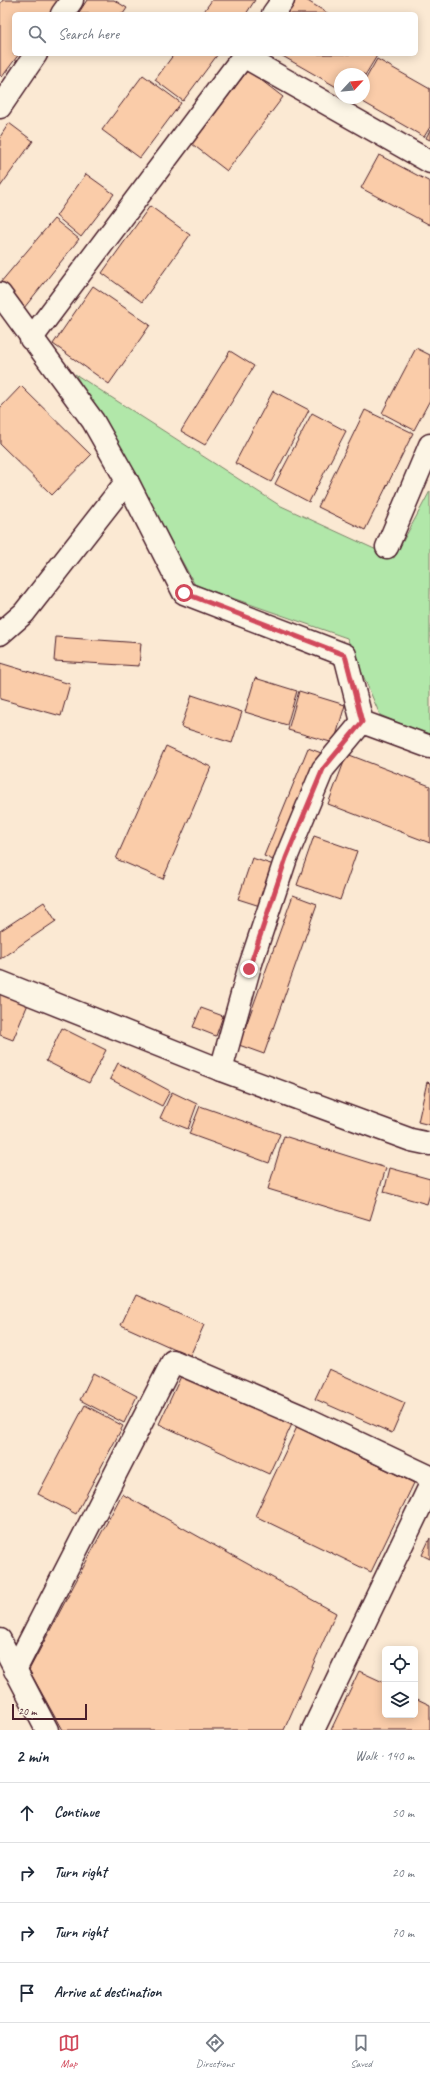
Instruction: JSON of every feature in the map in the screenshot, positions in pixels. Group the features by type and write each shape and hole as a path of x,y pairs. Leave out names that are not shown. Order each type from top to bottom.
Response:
{"street":[{"path":"63,12 72,0"},
{"path":"274,12 283,0"},
{"path":"0,107 35,56"},
{"path":"31,339 243,56"},
{"path":"246,56 430,162"},
{"path":"0,294 31,339 93,421 127,481 184,593 345,655 362,722"},
{"path":"387,547 430,445"},
{"path":"0,634 24,613 127,481"},
{"path":"362,722 430,747"},
{"path":"221,1070 249,969 286,858 323,769 362,722"},
{"path":"0,982 221,1070 411,1140 430,1144"},
{"path":"16,1670 173,1361 301,1416 430,1477"},
{"path":"313,1730 430,1486"},
{"path":"0,1640 46,1730"}],"green space":[{"path":"75,374 279,505 394,558 430,491 430,736 380,715 347,638 195,585 129,464"}],"building":[{"path":"3,0 60,0 51,12 12,12 12,56 18,56 2,77 0,75 0,4"},
{"path":"87,0 114,0 127,8 124,12 79,12"},
{"path":"212,0 255,0 247,12 203,12"},
{"path":"294,0 306,0 326,12 286,12"},
{"path":"173,56 217,56 183,101 155,80"},
{"path":"282,56 377,56 369,68 334,68 334,86"},
{"path":"377,59 430,89 430,127 424,137 366,104 370,104 370,71"},
{"path":"248,70 283,97 227,171 192,144"},
{"path":"143,75 181,103 140,158 102,130"},
{"path":"9,123 33,141 0,187 0,137"},
{"path":"430,130 430,140 426,138"},
{"path":"379,155 430,182 430,225 361,188"},
{"path":"86,174 114,194 81,237 56,216"},
{"path":"150,206 190,235 142,302 102,273"},
{"path":"54,219 79,239 20,313 0,283"},
{"path":"93,286 150,325 109,384 53,344"},
{"path":"416,348 430,355 430,400 414,430 382,413"},
{"path":"230,351 254,366 205,445 181,431"},
{"path":"21,386 91,455 52,495 0,444 0,408"},
{"path":"273,391 309,410 271,482 235,463"},
{"path":"365,410 413,433 365,530 318,507"},
{"path":"312,413 346,431 309,502 275,484"},
{"path":"56,637 141,643 139,666 54,661"},
{"path":"0,663 70,684 61,716 0,699"},
{"path":"255,678 297,691 287,725 245,712"},
{"path":"299,691 345,705 334,743 288,730"},
{"path":"192,695 242,712 232,743 181,727"},
{"path":"166,746 211,767 163,879 116,859"},
{"path":"308,748 324,754 280,863 264,856"},
{"path":"347,754 430,786 430,843 328,804"},
{"path":"314,836 357,851 340,900 297,885"},
{"path":"252,858 274,865 260,906 238,899"},
{"path":"293,895 317,904 264,1054 239,1045"},
{"path":"44,902 56,921 0,959 0,931"},
{"path":"0,992 28,1004 13,1040 0,1035"},
{"path":"201,1008 223,1016 216,1036 193,1027"},
{"path":"62,1028 106,1050 89,1083 46,1061"},
{"path":"118,1063 170,1091 162,1106 110,1079"},
{"path":"427,1082 430,1083 430,1125 418,1122"},
{"path":"172,1092 197,1104 188,1129 160,1118"},
{"path":"200,1106 280,1134 269,1163 189,1134"},
{"path":"284,1136 386,1168 370,1220 268,1189"},
{"path":"390,1168 430,1179 430,1194 427,1204 384,1192"},
{"path":"135,1295 204,1325 190,1356 121,1325"},
{"path":"329,1369 405,1403 392,1433 315,1399"},
{"path":"93,1373 137,1396 124,1423 80,1400"},
{"path":"182,1374 292,1424 269,1474 159,1424"},
{"path":"85,1405 123,1426 76,1514 38,1494"},
{"path":"297,1427 414,1483 371,1572 255,1516"},
{"path":"122,1494 336,1613 284,1730 62,1730 29,1670"},
{"path":"430,1538 430,1559 422,1555"},
{"path":"359,1671 382,1682 382,1718 418,1718 418,1699 430,1705 430,1730 331,1730"}],"route":[{"path":"184,593 345,655 362,722 323,769 286,858 249,969"}]}
